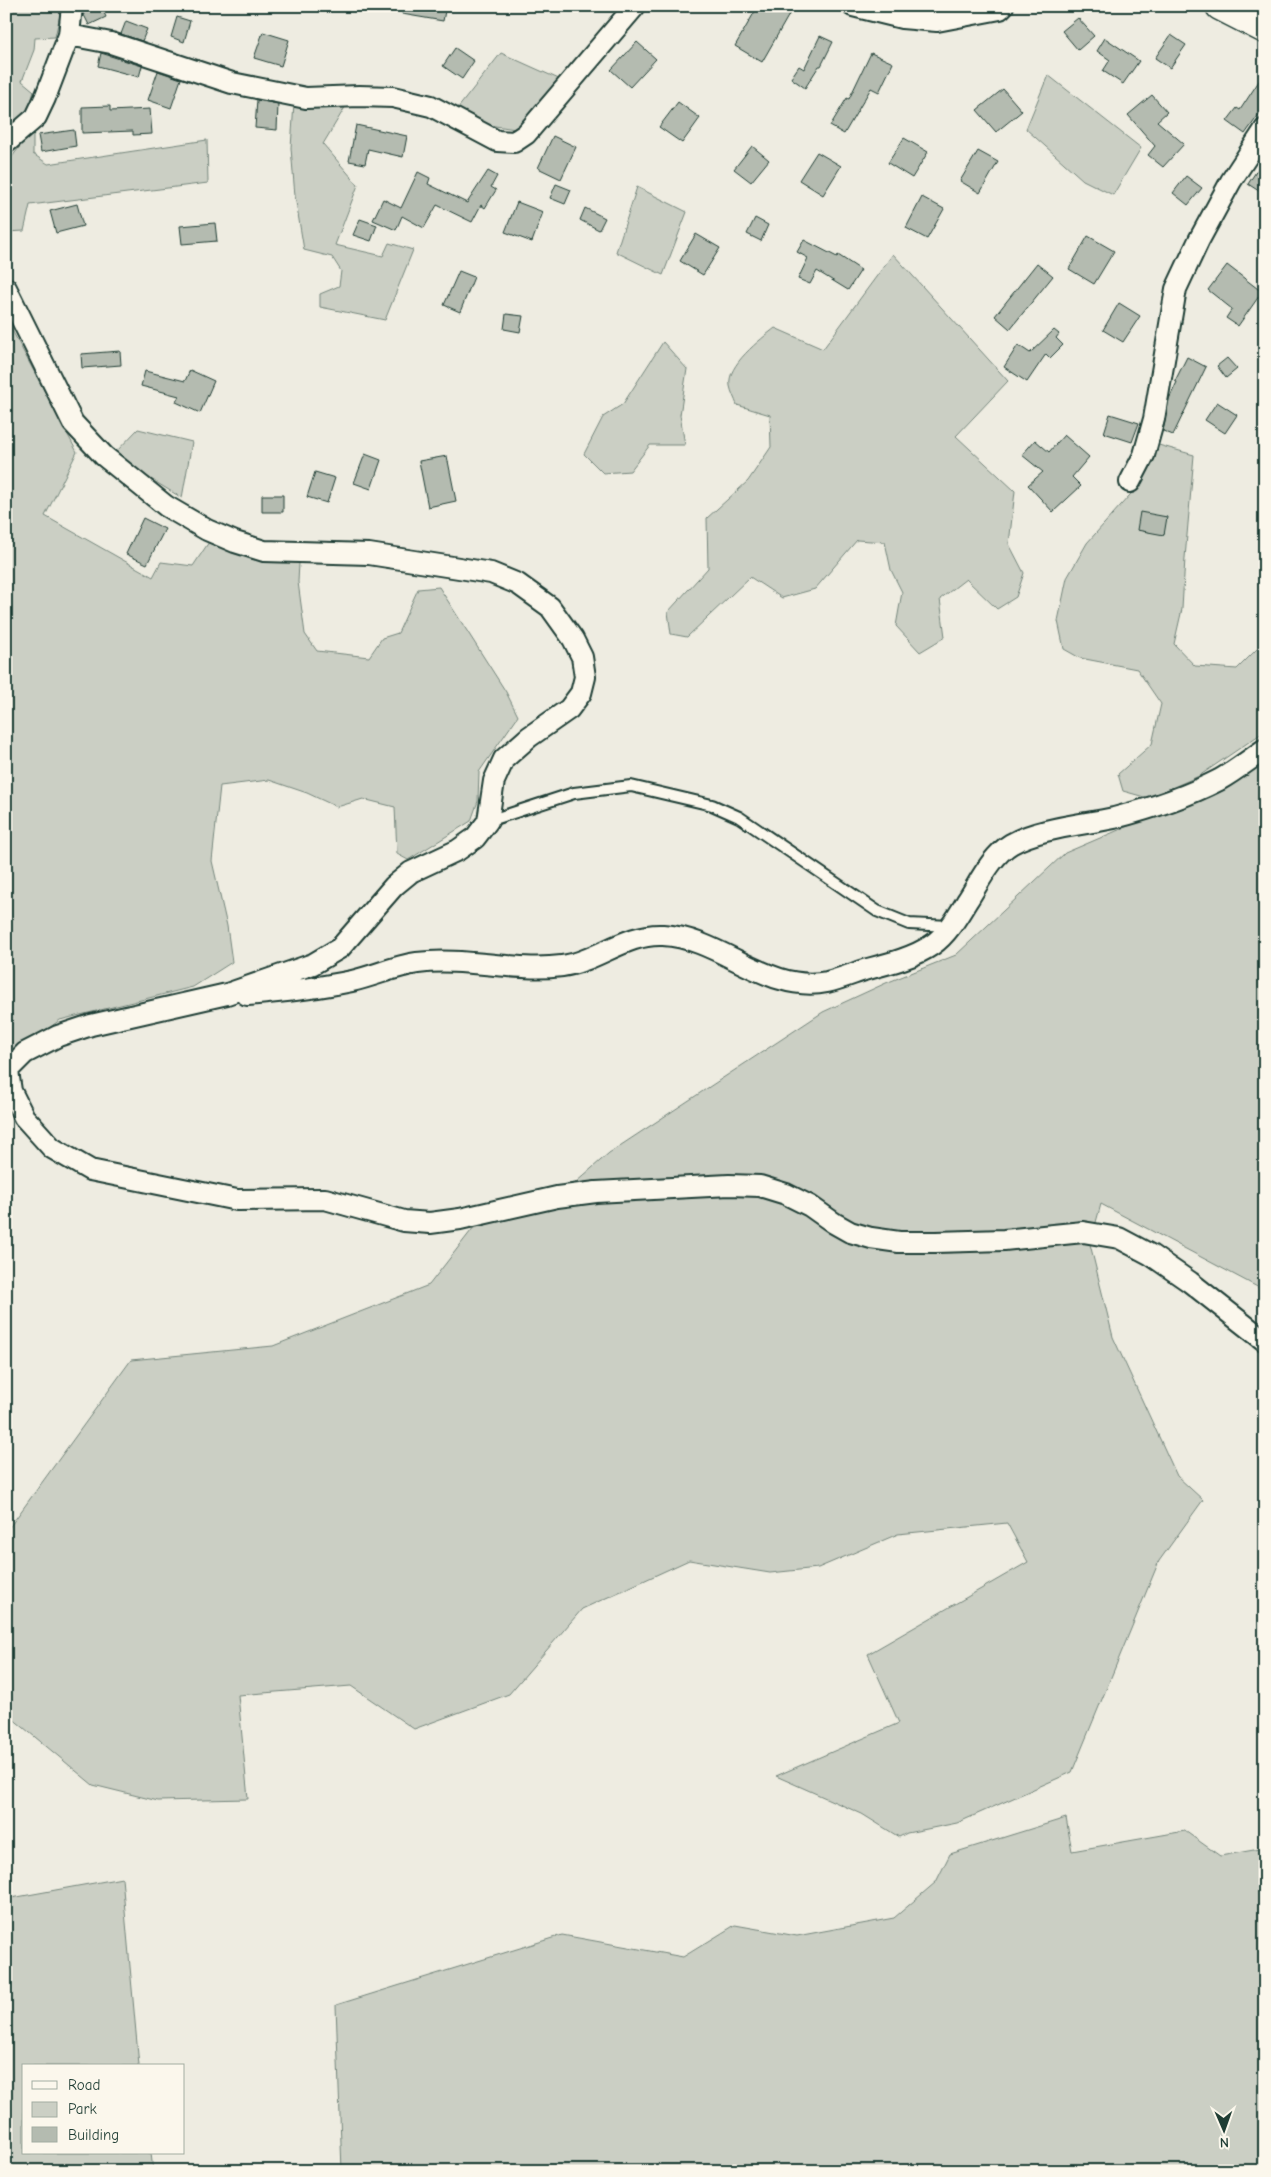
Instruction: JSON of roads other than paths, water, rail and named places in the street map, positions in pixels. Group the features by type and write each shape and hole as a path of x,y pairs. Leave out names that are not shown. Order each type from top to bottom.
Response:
{"main road":[{"path":"1220,6 1265,29"}],"street":[{"path":"6,143 36,116 69,35 72,6"},
{"path":"69,35 111,43 232,83 306,98 393,97 431,106 497,141 514,142 526,134 635,6"},
{"path":"853,6 902,18 937,21 1000,9 1003,6"},
{"path":"1130,482 1144,455 1154,419 1176,290 1226,190 1265,129"},
{"path":"6,288 74,423 104,456 166,506 208,530 264,551 369,554 491,573 518,584 550,607 573,640 582,657 585,677 581,693 569,709 529,737 504,760 494,781 488,821 475,838 458,850 411,872 394,886 340,948 313,964 227,994 91,1025 58,1036 25,1053 7,1071 11,1091 24,1117 52,1148 90,1170 237,1200 325,1199 404,1221 460,1220 557,1197 596,1192 729,1185 760,1186 786,1194 850,1232 871,1238 899,1242 1004,1240 1083,1232 1119,1238 1151,1255 1190,1282 1265,1341"},
{"path":"227,994 247,995 322,987 356,980 416,963 454,962 524,967 563,966 591,958 619,944 640,937 662,935 688,939 779,979 801,984 826,982 907,957 933,944 950,926 994,860 1010,844 1037,834 1114,818 1181,798 1220,779 1265,748"}],"lane":[{"path":"488,821 574,792 621,786 649,790 712,805 739,817 877,911 909,924 950,926"}]}
